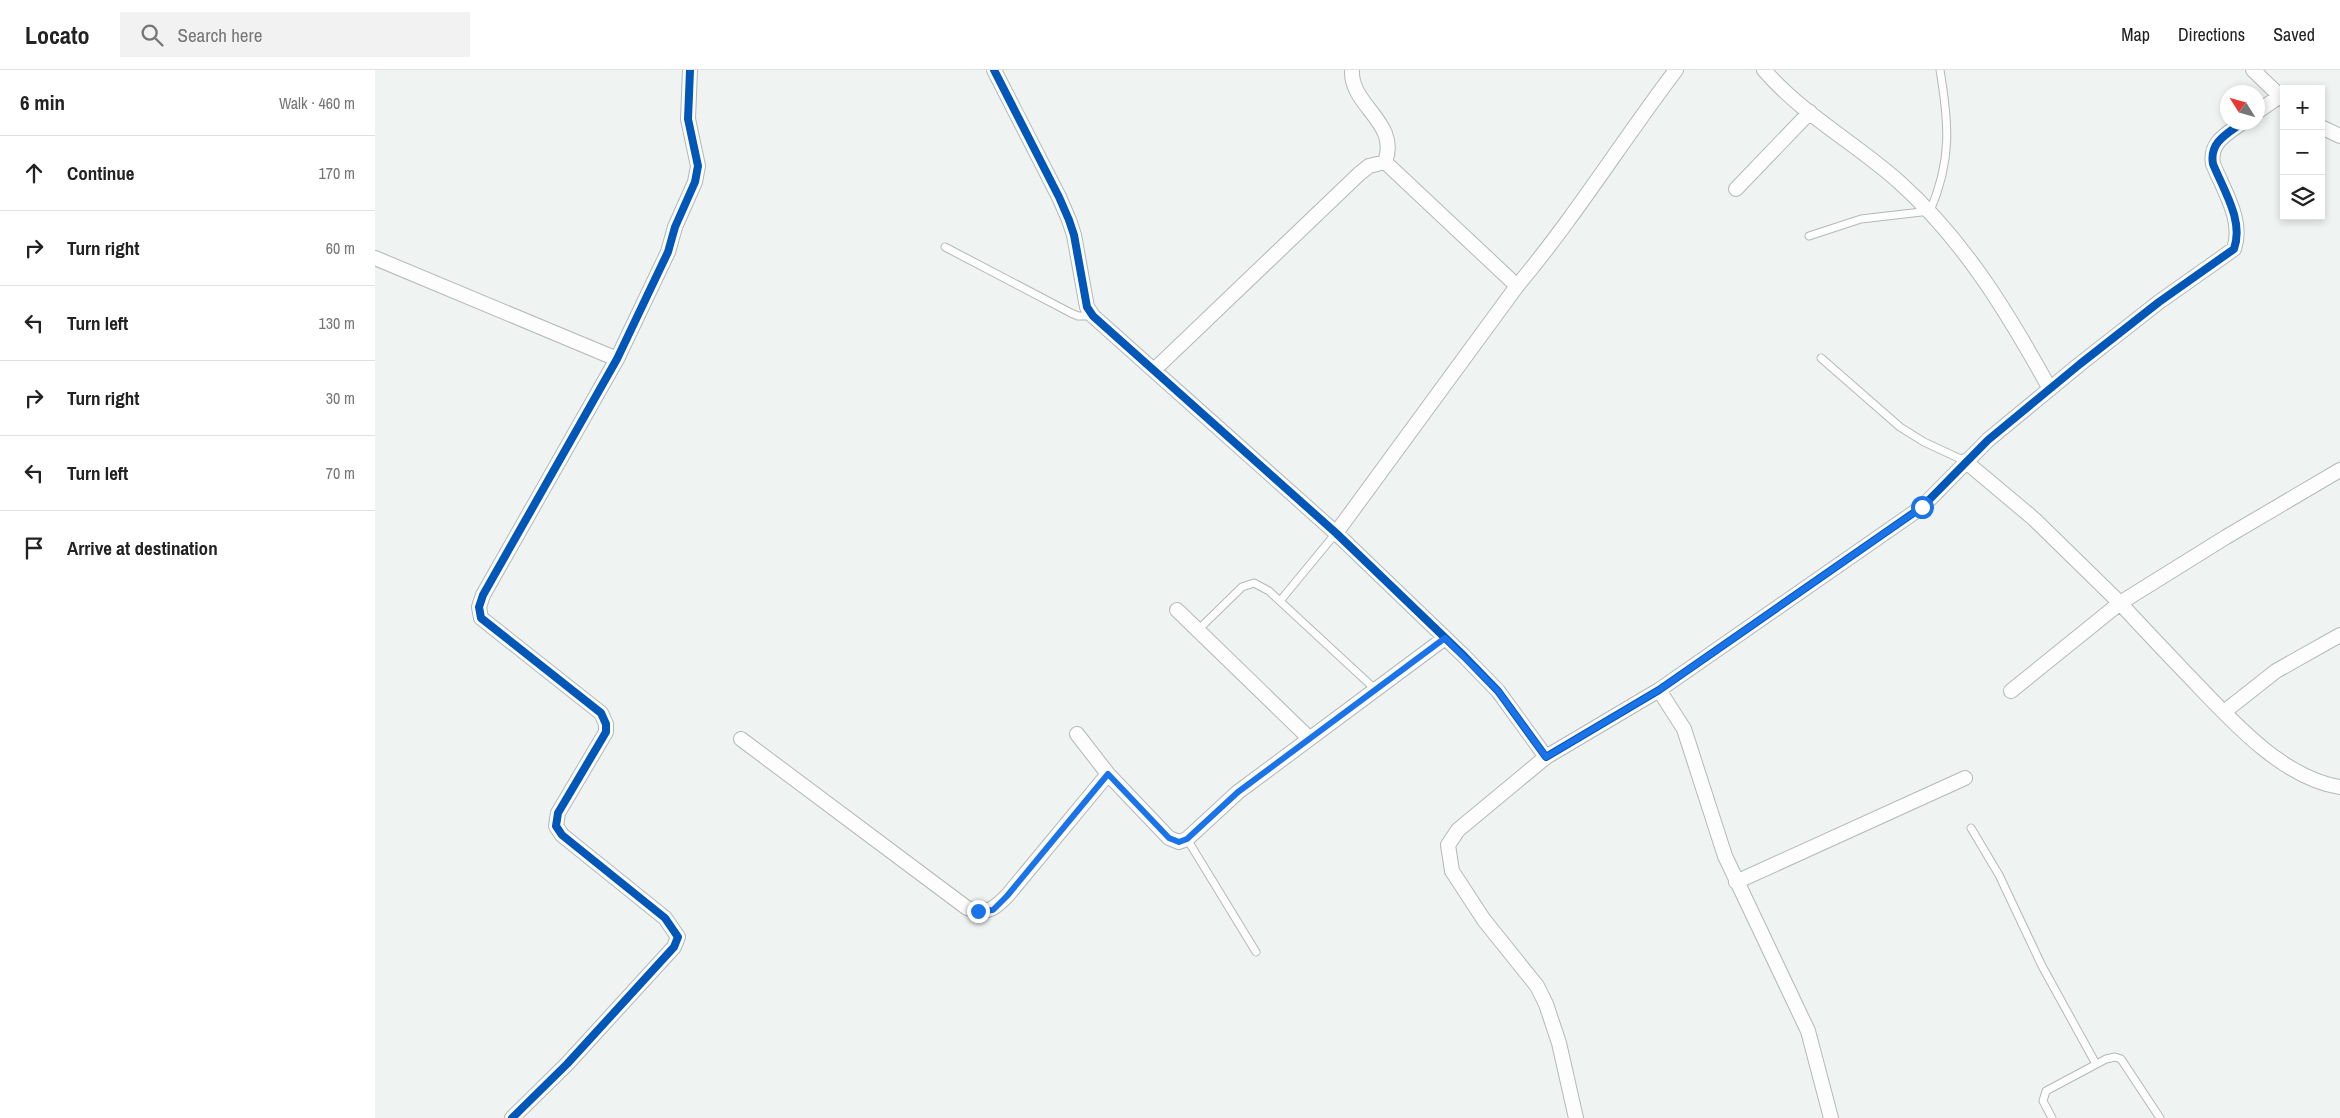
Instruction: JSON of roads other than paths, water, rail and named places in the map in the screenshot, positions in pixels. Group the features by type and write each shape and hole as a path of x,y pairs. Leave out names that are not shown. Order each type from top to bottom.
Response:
{"street":[{"path":"512,1118 567,1064 667,955 674,947 678,937 665,918 562,836 556,826 558,813 606,732 606,724 601,713 501,636 481,618 479,607 483,595 617,359 656,281 675,227 695,182 698,166 697,154 687,119 690,70"},
{"path":"994,70 1069,220 1074,235 1087,307 1093,316 1337,533 1445,638 1498,691 1546,757"},
{"path":"1352,70 1351,77 1389,141 1389,152 1385,162"},
{"path":"1337,533 1517,286 1550,247 1635,124 1676,70"},
{"path":"1764,70 1783,92 1871,158 1930,211 1970,260 2010,318 2050,389"},
{"path":"2253,70 2280,96"},
{"path":"2265,108 2280,99"},
{"path":"1736,189 1810,112"},
{"path":"2325,129 2340,136"},
{"path":"1576,1118 1559,1043 1546,1004 1537,986 1484,920 1452,871 1448,845 1458,830 1546,757 1659,690 1922,507 1965,461 2050,389 2159,302 2234,249 2239,237 2238,223 2213,164 2211,154 2215,143 2232,130"},
{"path":"1154,370 1359,174 1369,166 1385,162"},
{"path":"1385,162 1517,286"},
{"path":"375,258 617,359"},
{"path":"1965,461 2034,519 2121,603 2224,712 2278,759 2317,781 2340,787"},
{"path":"2011,691 2121,603 2226,537 2340,470"},
{"path":"1177,610 1309,738"},
{"path":"2224,712 2276,671 2340,635"},
{"path":"1077,734 1108,774 1169,838 1179,842 1187,839 1238,792 1445,638"},
{"path":"1659,690 1684,729 1713,827 1736,882 1808,1031 1831,1118"},
{"path":"741,739 967,908 978,911 993,910 1007,896 1108,774"},
{"path":"1736,882 1965,778"}],"lane":[{"path":"1809,236 1861,219 1930,211 1941,186 1947,141 1946,105 1940,70"},
{"path":"945,247 1071,313 1078,316 1093,316"},
{"path":"1821,358 1900,427 1924,442 1965,461"},
{"path":"1280,601 1337,533"},
{"path":"1198,630 1242,586 1254,582 1280,601 1376,690"},
{"path":"1971,828 1999,875 2042,966 2096,1064"},
{"path":"1187,839 1256,952"},
{"path":"2052,1118 2043,1101 2046,1091 2096,1064 2115,1057 2121,1059 2161,1118"}]}
